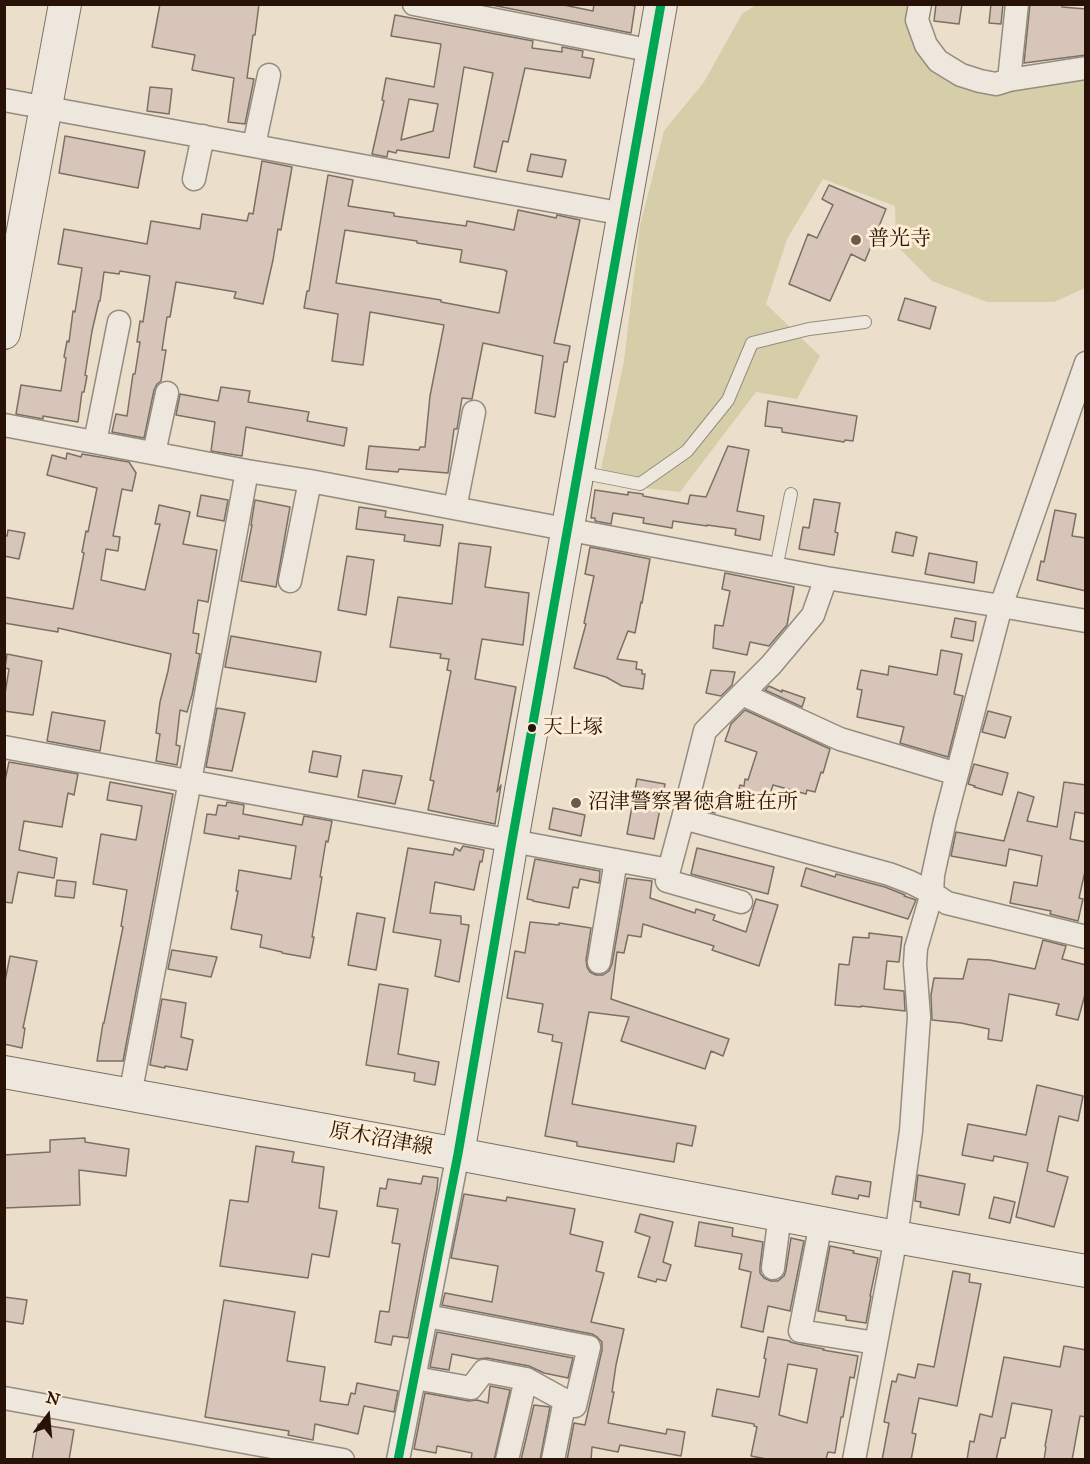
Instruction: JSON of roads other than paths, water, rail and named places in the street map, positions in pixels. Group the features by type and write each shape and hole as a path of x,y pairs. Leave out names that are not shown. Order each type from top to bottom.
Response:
{"main road":[{"path":"4,333 64,4"},
{"name":"原木沼津線","path":"4,1072 458,1154 661,4"},
{"path":"458,1154 1086,1271"}],"street":[{"path":"414,4 653,51"},
{"path":"920,4 917,20 926,45 938,61 961,75 996,84 1086,68"},
{"path":"1009,80 1017,4"},
{"path":"254,145 269,75"},
{"path":"4,100 624,214"},
{"path":"194,179 203,136"},
{"path":"95,442 119,322"},
{"path":"854,1460 896,1237 911,1131 919,1017 916,948 932,893 933,875 957,774 1001,606 1086,363"},
{"path":"154,453 167,393"},
{"path":"455,508 474,412"},
{"path":"4,425 776,569 1086,621"},
{"path":"130,1095 247,471"},
{"path":"290,581 310,481"},
{"path":"741,902 667,881 705,731 771,665 813,615 826,578"},
{"path":"742,694 840,739 957,774"},
{"path":"4,747 669,870 670,866"},
{"path":"683,818 889,874 910,882 947,903 1086,937"},
{"path":"599,962 616,860"},
{"path":"398,1460 458,1154"},
{"path":"773,1268 780,1215"},
{"path":"821,1223 800,1331 876,1343"},
{"path":"415,1378 471,1388 484,1371 526,1379 575,1406 589,1347 427,1316"},
{"path":"507,1460 526,1379"},
{"path":"4,1398 343,1460"},
{"path":"553,1460 565,1400"}],"lane":[{"path":"579,472 640,484 687,451 728,400 752,343 809,329 865,322"},
{"path":"776,569 790,494"}],"place":[{"name":"普光寺","path":"856,240"},
{"name":"天上塚","path":"532,728"},
{"name":"沼津警察署徳倉駐在所","path":"576,803"}]}
